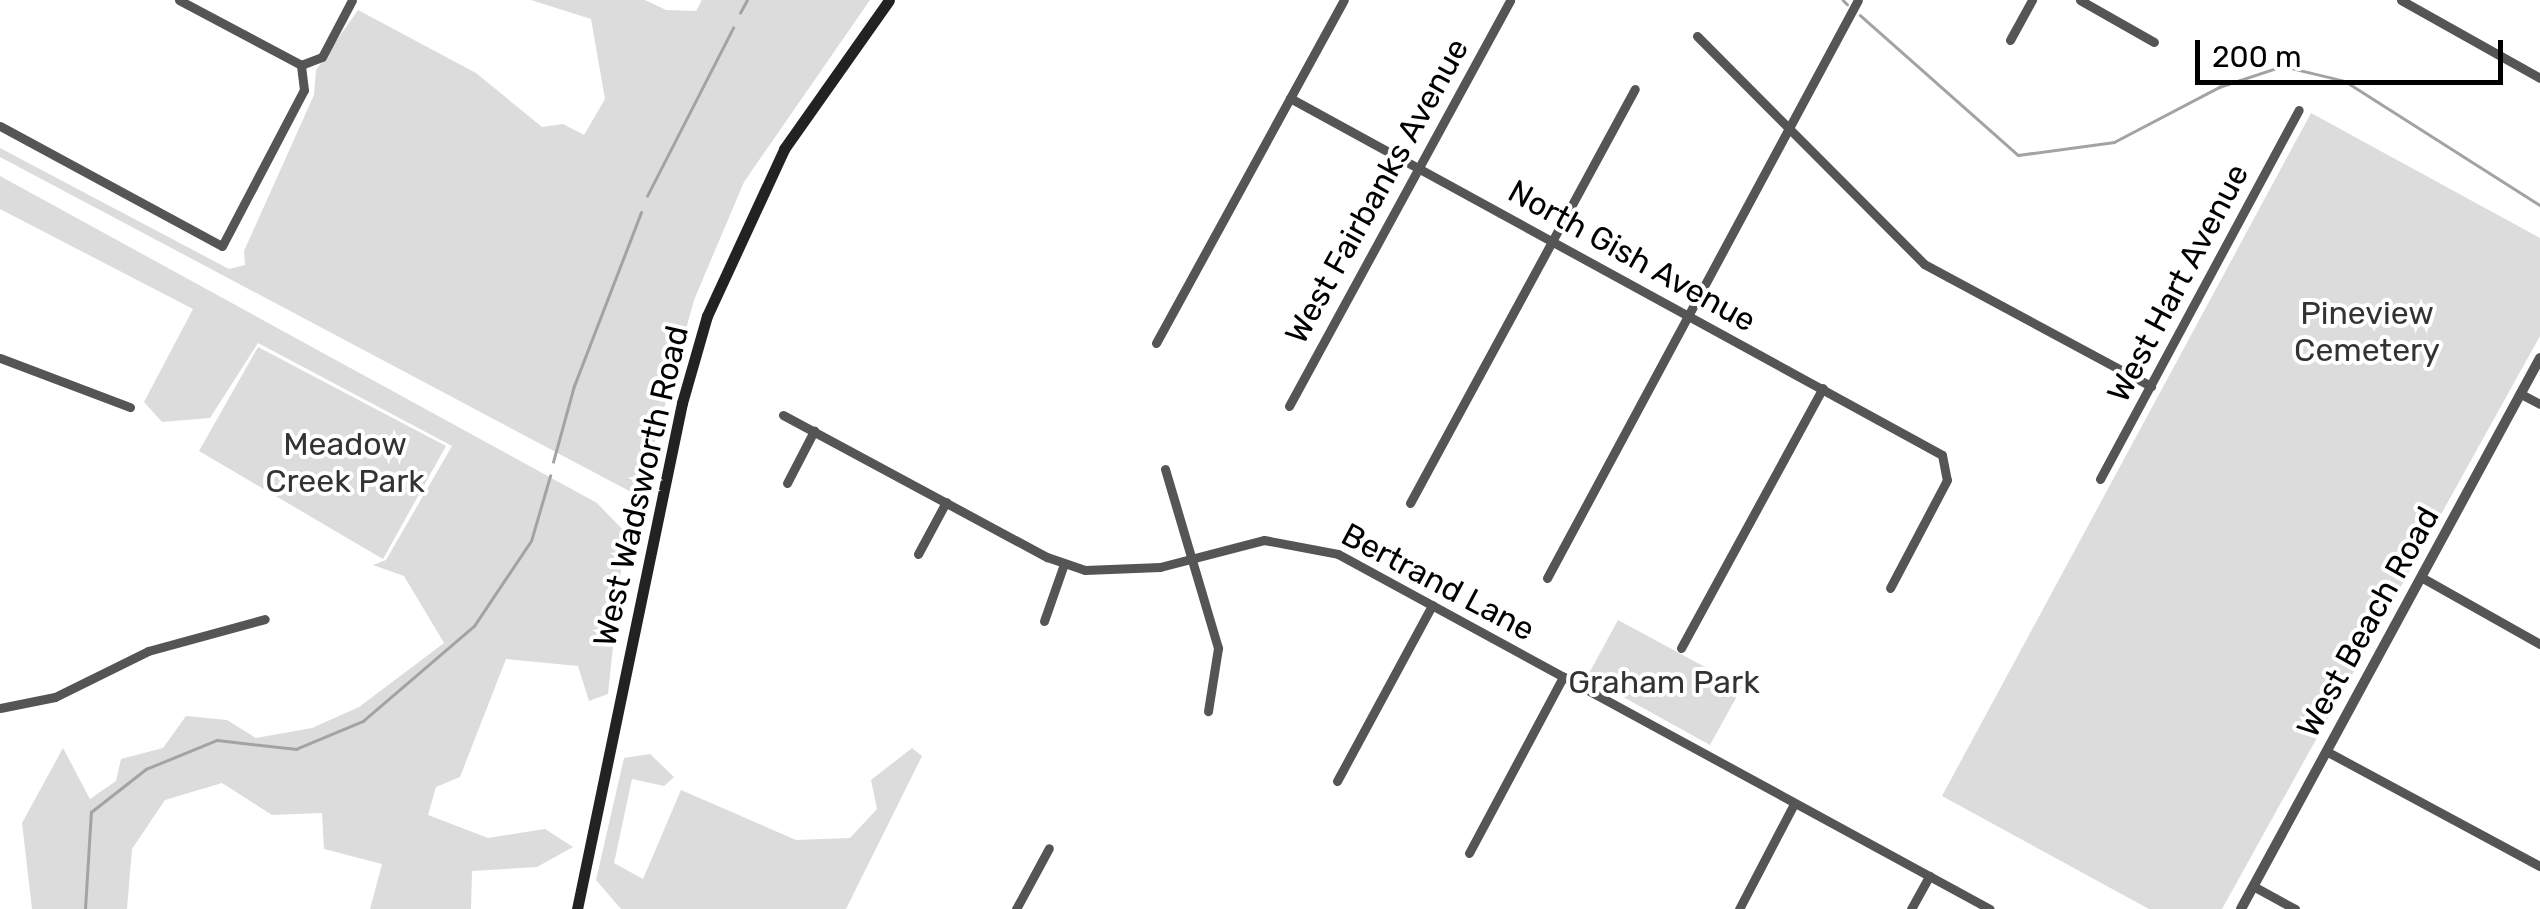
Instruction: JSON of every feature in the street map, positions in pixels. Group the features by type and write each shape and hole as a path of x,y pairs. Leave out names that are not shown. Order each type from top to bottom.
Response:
{"main road":[{"name":"West Wadsworth Road","path":"577,909 682,403 708,316 784,150 889,0"}],"street":[{"path":"180,0 302,65"},
{"path":"302,65 322,56 352,0"},
{"path":"1156,343 1344,0"},
{"name":"West Fairbanks Avenue","path":"1289,406 1510,0"},
{"path":"1547,578 1858,0"},
{"path":"2010,40 2032,0"},
{"path":"2080,0 2154,42"},
{"path":"2402,0 2540,78"},
{"path":"1696,36 1786,132 1924,264 2151,386"},
{"path":"0,126 222,246 304,90 302,65"},
{"path":"1410,503 1636,89"},
{"name":"North Gish Avenue","path":"1290,98 1823,388 1946,462 1947,480 1890,588"},
{"name":"West Hart Avenue","path":"2100,479 2299,110"},
{"path":"0,358 130,407"},
{"name":"West Beach Road","path":"2241,909 2540,358"},
{"path":"1681,648 1823,388"},
{"path":"2520,394 2540,404"},
{"name":"Bertrand Lane","path":"782,414 1064,564 1106,574 1264,540 1306,544 1432,605 1990,909"},
{"path":"788,483 814,432"},
{"path":"1166,469 1218,648 1208,710"},
{"path":"918,554 946,502"},
{"path":"1044,621 1064,564"},
{"path":"2420,577 2540,644"},
{"path":"1338,781 1432,605"},
{"path":"0,708 54,697 148,651 265,620"},
{"path":"1469,853 1563,677"},
{"path":"2326,751 2540,866"},
{"path":"1739,909 1794,804"},
{"path":"1016,909 1049,848"},
{"path":"1911,909 1929,876"},
{"path":"2253,886 2296,909"}],"green space":[{"path":"531,0 645,0 666,10 696,11 702,0 870,0 744,182 694,300 647,470 633,493 0,157 0,148 229,269 245,265 244,251 314,95 316,70 358,10 476,73 542,127 563,124 584,135 605,99 591,19"},
{"name":"Pineview Cemetery","path":"2311,113 2540,238 2540,336 2222,909 2149,909 1942,796"},
{"path":"0,176 597,503 625,532 608,694 589,701 578,666 506,659 460,777 436,787 428,815 488,838 545,829 573,847 537,867 472,871 471,909 370,909 382,864 324,849 322,813 272,815 222,783 165,800 132,849 127,909 32,909 22,823 63,748 90,799 116,781 121,759 163,748 186,716 227,720 256,738 312,728 359,707 444,643 404,576 373,565 386,560 452,446 258,343 210,418 162,422 144,402 193,309 0,209"},
{"name":"Meadow Creek Park","path":"258,347 446,446 383,559 199,451"},
{"name":"Graham Park","path":"1618,620 1742,687 1710,745 1587,677"},
{"path":"912,748 922,756 846,909 621,909 596,880 624,758 650,754 674,777 664,786 632,779 614,863 643,879 681,790 796,840 850,838 877,809 871,780"}],"waterway":[{"path":"740,13 747,0"},
{"path":"1843,0 1847,4"},
{"path":"1860,15 2018,155 2114,142 2219,87 2283,66 2345,81 2540,205"},
{"path":"647,196 733,28"},
{"path":"553,462 574,386 641,212"},
{"path":"85,909 91,812 146,769 217,740 296,749 363,721 474,626 531,541 550,476"}]}
